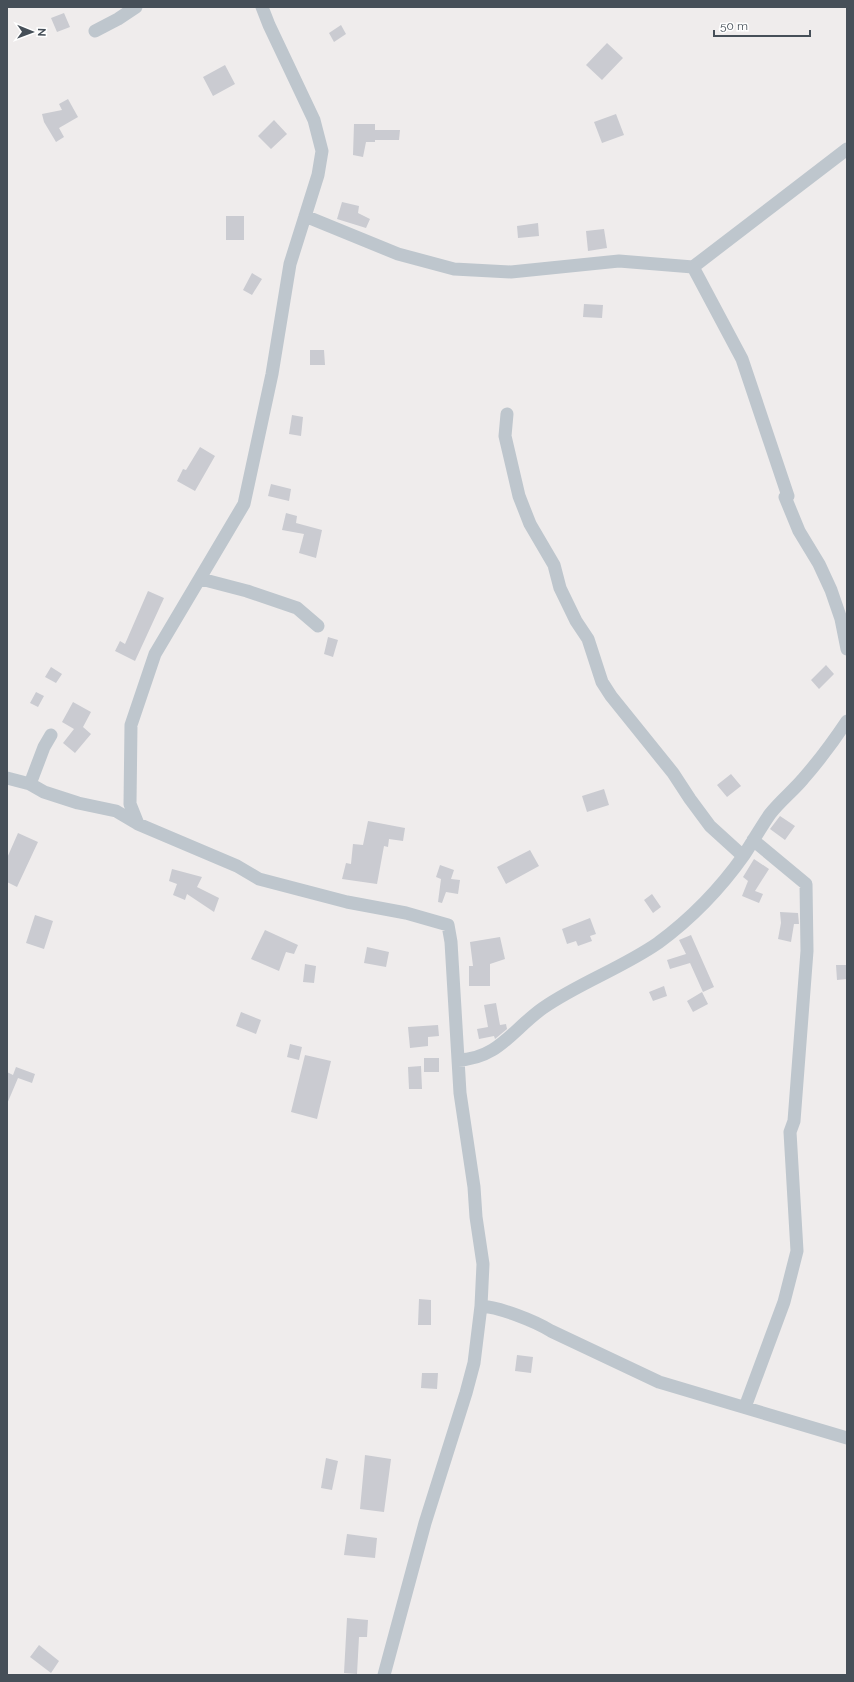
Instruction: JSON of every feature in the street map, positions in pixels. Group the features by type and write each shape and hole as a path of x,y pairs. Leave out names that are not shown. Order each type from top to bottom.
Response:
{"street":[{"path":"95,31 118,19 136,7"},
{"path":"138,824 130,804 131,725 155,654 201,579 244,504 272,374 290,264 318,175 322,151 314,120 262,7"},
{"path":"305,216 398,254 454,269 511,272 619,261 693,267 847,149"},
{"path":"693,267 742,359 799,531 819,564 831,590 847,649"},
{"path":"507,414 505,436 519,496 530,524 554,565 560,588 576,621 588,639 602,682 611,696 674,773 690,799 710,826 743,856"},
{"path":"201,579 247,591 297,608 318,626"},
{"path":"458,1060 472,1060 496,1049 542,1009 573,989 627,962 657,944 684,923 715,893 743,856 770,814 803,779 847,721"},
{"path":"30,784 44,746 51,735"},
{"path":"7,778 30,784 44,792 78,803 116,811 138,824 237,866 259,879 347,902 406,913 448,925 451,942 460,1093 474,1187 482,1264 481,1306 474,1363 425,1523 384,1675"},
{"path":"745,1407 784,1302 796,1251 790,1132 794,1121 808,951 806,884 753,840"},
{"path":"481,1306 499,1309 537,1322 551,1331 659,1382 847,1438"}],"building":[{"path":"64,13 70,27 57,32 51,18"},
{"path":"341,25 346,34 334,42 329,33"},
{"path":"607,43 623,58 602,80 586,65"},
{"path":"225,65 235,84 213,96 203,77"},
{"path":"68,99 78,117 59,128 64,137 56,142 44,122 42,114 62,110 59,104"},
{"path":"616,114 624,135 602,143 594,122"},
{"path":"274,120 287,134 271,149 258,136"},
{"path":"354,124 375,124 375,130 400,130 399,140 375,140 375,142 366,142 363,157 353,155"},
{"path":"342,202 359,206 358,213 370,219 366,228 337,219"},
{"path":"226,216 244,216 244,240 226,240"},
{"path":"538,223 539,236 518,238 517,226"},
{"path":"604,229 607,248 588,251 586,231"},
{"path":"252,273 262,279 252,295 243,290"},
{"path":"584,304 603,305 602,318 583,317"},
{"path":"310,350 324,350 325,365 310,365"},
{"path":"292,415 303,417 301,436 289,434"},
{"path":"200,447 215,456 195,491 177,481 183,469 186,470"},
{"path":"271,484 291,489 289,501 268,496"},
{"path":"286,513 297,516 296,523 322,530 316,558 299,553 304,534 282,530"},
{"path":"148,591 164,598 135,661 115,651 120,641 125,644"},
{"path":"328,637 338,640 333,657 324,654"},
{"path":"826,665 834,674 819,689 811,680"},
{"path":"51,667 62,674 56,683 45,677"},
{"path":"36,692 44,696 38,707 30,703"},
{"path":"73,702 91,712 83,727 91,734 75,753 63,743 74,729 62,722"},
{"path":"731,774 741,786 727,797 717,785"},
{"path":"604,789 609,805 587,812 582,796"},
{"path":"780,816 795,826 785,840 770,829"},
{"path":"368,821 405,828 403,841 389,839 388,847 384,846 377,884 342,879 346,863 351,864 353,844 363,845"},
{"path":"18,833 38,842 17,887 7,882 7,858"},
{"path":"530,850 539,866 506,884 497,867"},
{"path":"754,859 769,869 755,891 763,894 759,903 742,896 748,881 743,877"},
{"path":"440,865 454,870 451,879 460,880 458,894 446,892 442,903 438,902 441,879 436,877"},
{"path":"172,869 202,877 197,887 219,898 214,912 187,894 185,900 173,895 177,884 169,881"},
{"path":"652,894 661,907 653,913 644,900"},
{"path":"780,912 798,913 799,924 794,924 791,942 778,939 781,923"},
{"path":"35,915 53,921 44,949 26,943"},
{"path":"590,918 596,934 590,936 592,941 578,946 576,941 567,944 562,929"},
{"path":"265,930 298,945 294,954 286,952 279,971 251,959"},
{"path":"691,935 714,987 703,992 690,963 670,969 667,960 686,954 679,940"},
{"path":"500,937 505,959 490,964 490,986 469,986 469,966 473,966 470,942"},
{"path":"367,947 389,952 386,967 364,963"},
{"path":"305,964 316,966 314,983 303,982"},
{"path":"836,965 847,965 847,979 837,980"},
{"path":"664,986 667,996 653,1001 649,992"},
{"path":"702,992 708,1004 693,1012 687,1001"},
{"path":"496,1003 500,1025 506,1024 507,1029 495,1039 494,1036 479,1039 477,1029 488,1027 484,1005"},
{"path":"241,1012 261,1020 256,1034 236,1026"},
{"path":"438,1025 439,1036 428,1037 428,1046 410,1048 408,1027"},
{"path":"290,1044 302,1047 299,1060 287,1057"},
{"path":"305,1055 331,1061 317,1119 291,1112"},
{"path":"424,1058 439,1058 439,1072 424,1072"},
{"path":"421,1066 422,1089 409,1089 408,1067"},
{"path":"16,1067 35,1074 32,1083 18,1078 7,1104 7,1072 13,1075"},
{"path":"419,1299 431,1300 431,1325 418,1325"},
{"path":"517,1355 533,1357 531,1373 515,1371"},
{"path":"422,1373 438,1373 437,1389 421,1388"},
{"path":"365,1455 391,1459 384,1512 360,1509"},
{"path":"326,1458 338,1461 332,1490 321,1488"},
{"path":"347,1534 377,1538 375,1558 344,1555"},
{"path":"347,1618 368,1620 367,1637 359,1637 357,1674 344,1673"},
{"path":"39,1645 59,1661 51,1673 30,1657"}]}
